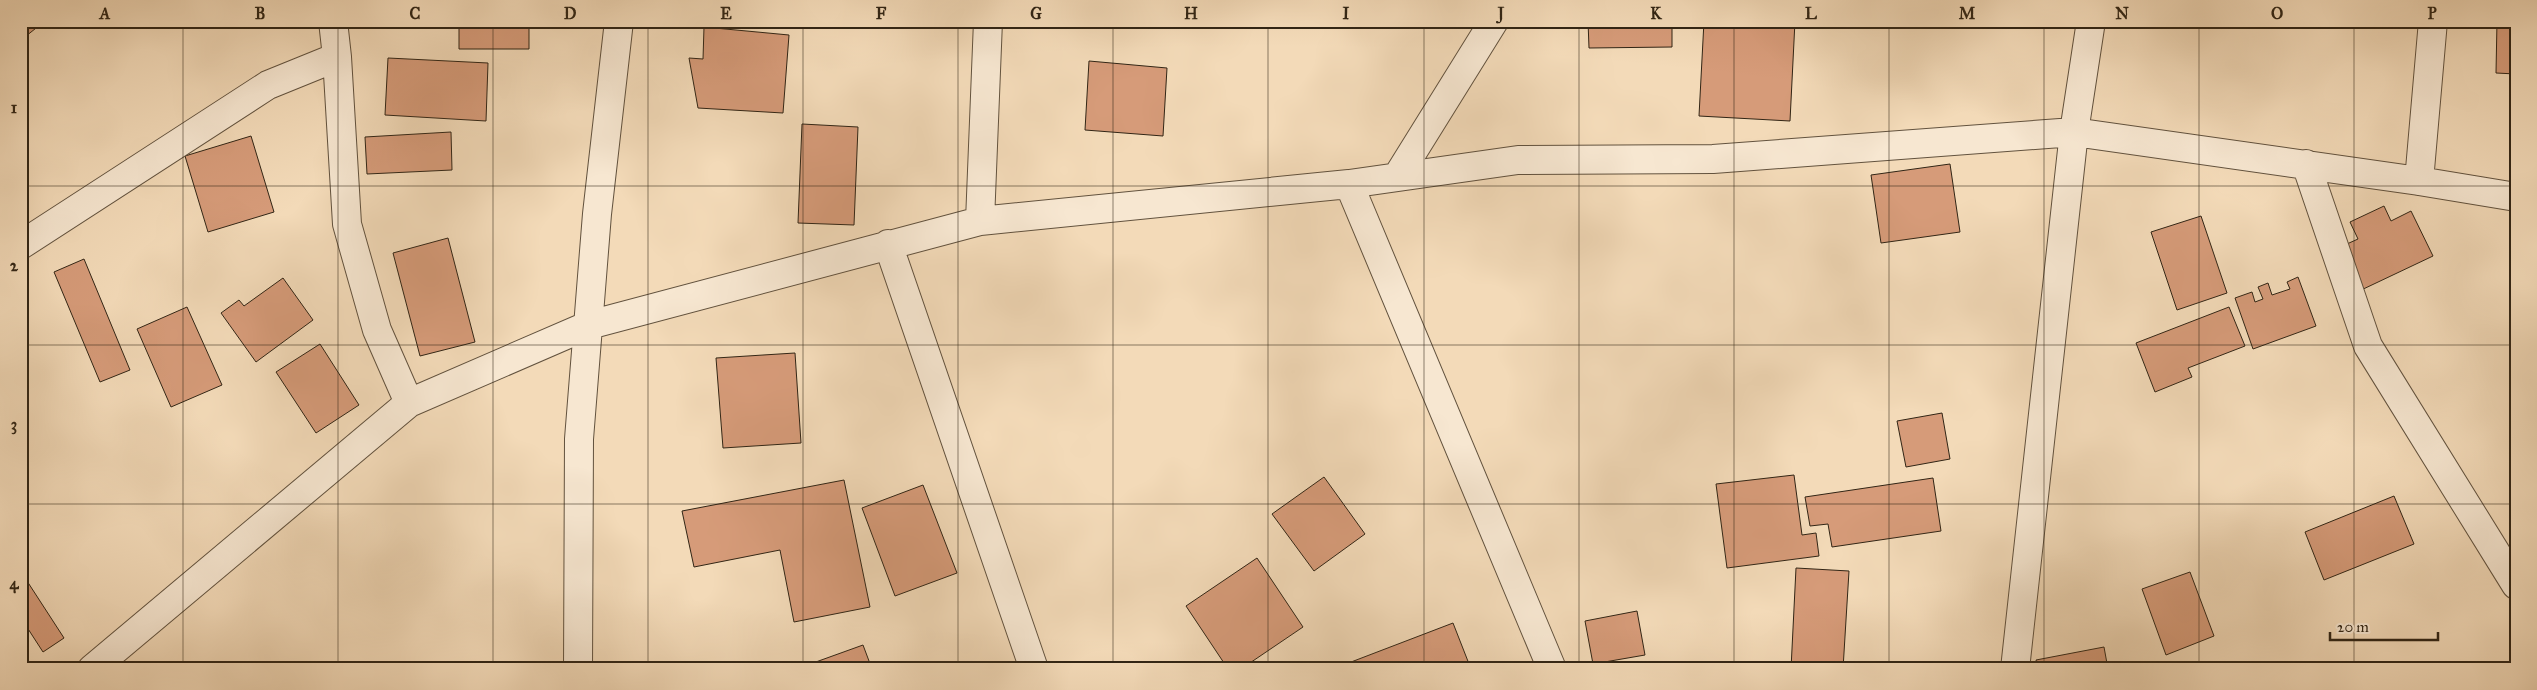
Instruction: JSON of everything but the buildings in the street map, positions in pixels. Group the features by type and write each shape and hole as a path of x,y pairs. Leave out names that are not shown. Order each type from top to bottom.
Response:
{"street":[{"path":"333,21 337,57 347,224 377,330 409,402"},
{"path":"578,669 579,439 598,214 619,21"},
{"path":"980,221 988,21"},
{"path":"1397,177 1494,21"},
{"path":"2015,669 2074,132 2091,21"},
{"path":"2419,180 2433,21"},
{"path":"21,245 268,85 337,57"},
{"path":"92,669 409,402 589,325 980,221 1349,184 1518,160 1713,159 2074,132 2419,180 2516,198"},
{"path":"2306,164 2368,346 2516,585"},
{"path":"1349,184 1552,669"},
{"path":"888,244 1034,669"}]}
